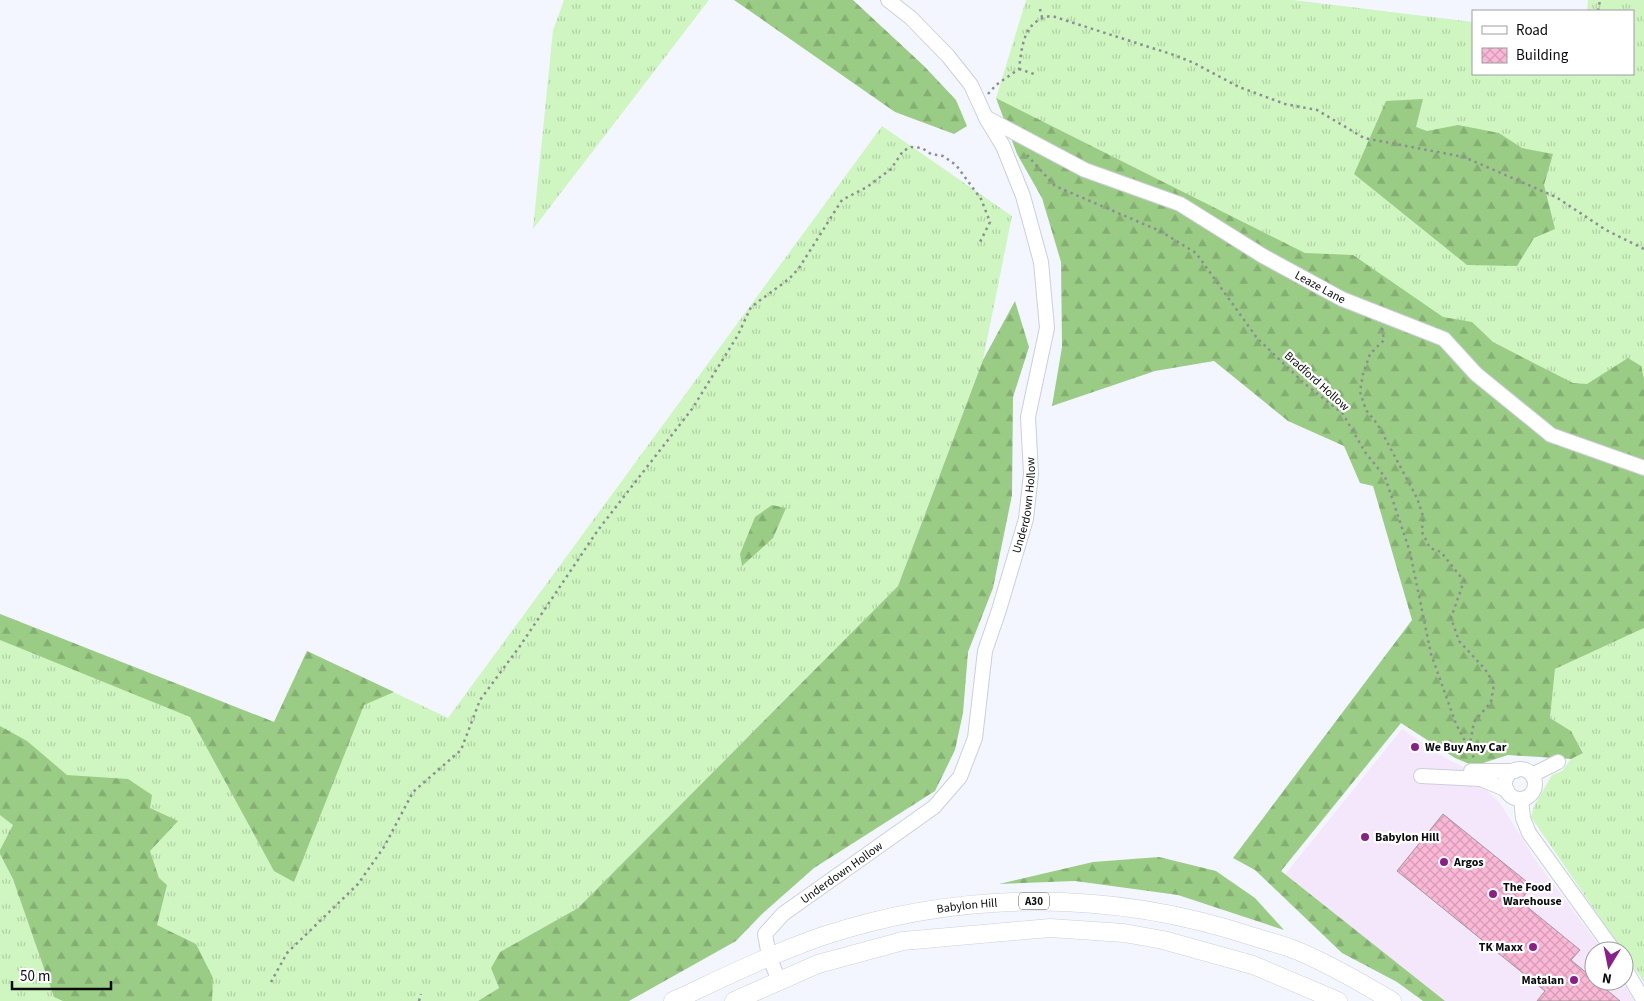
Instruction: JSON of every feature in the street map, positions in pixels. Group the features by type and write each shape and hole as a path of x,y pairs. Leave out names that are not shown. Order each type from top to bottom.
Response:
{"main road":[{"name":"Babylon Hill","path":"673,1001 769,956 824,936 878,921 959,906 1019,902 1080,901 1172,914 1218,925 1297,951 1338,970 1392,1001"},
{"name":"A30","path":"734,1001 818,964 903,941 1050,928 1124,933 1163,940 1253,965 1316,990 1338,1001"}],"street":[{"name":"Underdown Hollow","path":"769,956 765,934 784,914 934,807 960,778 975,738 985,651 1026,519 1031,474 1028,417 1047,328 1041,262 1023,196 1003,146 986,118 971,86 948,56 911,18 888,0"},
{"name":"Leaze Lane","path":"986,118 1016,136 1085,170 1180,204 1263,256 1342,299 1444,339 1476,374 1551,435 1644,468"},
{"path":"1532,775 1558,762"},
{"path":"1424,772 1482,775 1523,769 1532,775 1535,787 1532,794 1521,799 1511,795 1507,790 1482,775"},
{"path":"1507,790 1507,778 1514,770"},
{"path":"1521,799 1523,818 1530,833 1607,941"},
{"path":"769,956 779,981"},
{"path":"1634,984 1644,1001"}],"path":[{"path":"1040,9 1042,17"},
{"path":"986,118 984,100 996,84 1019,69 1022,47 1031,26 1042,17 1052,16 1174,55 1194,63 1239,87 1285,104 1317,110 1364,138 1464,157 1556,196 1606,230 1644,249"},
{"path":"1019,69 1034,74"},
{"name":"Bradford Hollow","path":"1016,136 1022,150 1055,186 1160,230 1196,254 1257,338 1304,383 1343,414 1364,452 1385,477 1410,552 1431,654 1456,724 1482,775"},
{"path":"270,982 287,953 358,884 384,847 413,792 461,750 480,700 525,638 598,530 692,409 738,335 751,307 799,268 842,200 867,186 891,169 903,152 911,147 922,148 931,154 943,156 956,165 981,199 990,222 979,244"},
{"path":"1382,327 1384,340 1370,354 1363,374 1360,392 1366,410 1378,425 1392,456 1417,498 1423,516 1422,532 1430,548 1440,552 1464,582 1452,618 1459,641 1485,669 1494,684 1492,702 1474,722 1469,750"},
{"path":"420,1001 421,994"}],"shaded area":[{"path":"1402,729 1445,758 1462,766 1500,803 1535,859 1596,941 1584,941 1584,991 1628,991 1634,1001 1441,1001 1283,877"}],"green space":[{"path":"564,0 709,0 533,229 553,30"},
{"path":"734,0 853,0 924,66 956,100 967,126 954,134 895,112"},
{"path":"1026,0 1293,0 1472,22 1472,75 1634,75 1634,10 1587,10 1588,0 1644,0 1644,424 996,98"},
{"path":"996,98 1305,253 1353,255 1443,317 1472,322 1493,342 1573,383 1587,384 1628,358 1641,366 1644,379 1644,628 1555,669 1550,718 1571,731 1583,753 1571,759 1508,755 1474,766 1455,758 1401,723 1281,871 1445,1001 1423,1001 1397,982 1342,953 1255,870 1233,858 1412,620 1373,486 1360,483 1344,446 1288,421 1214,361 1155,371 1052,406 1062,347 1061,262 1042,198 1017,154"},
{"path":"1423,99 1416,127 1427,131 1458,125 1499,133 1522,148 1553,154 1544,185 1555,229 1534,238 1517,266 1467,265 1354,174 1386,101"},
{"path":"882,126 1012,216 983,360 898,586 578,908 500,952 491,968 499,988 478,1001 0,1001 0,614 274,722 307,651 448,718"},
{"path":"1015,301 1029,347 1013,397 1012,495 993,588 968,652 963,713 955,750 935,791 814,868 761,915 736,941 629,1001 478,1001 499,988 491,968 500,952 578,908 898,586 983,360"},
{"path":"772,505 786,508 773,538 742,566 740,554 755,517"},
{"path":"0,614 274,722 307,651 394,692 364,705 294,882 274,871 190,717 0,640"},
{"path":"1644,628 1644,982 1634,967 1634,941 1616,941 1531,817 1534,806 1552,775 1562,771 1571,759 1583,752 1571,731 1550,718 1555,669"},
{"path":"0,726 27,741 67,775 128,779 152,795 150,808 178,821 150,851 159,878 167,885 157,925 196,944 213,978 212,1001 63,1001 54,997 13,879 0,854 0,850 13,825 0,815"},
{"path":"1159,857 1216,871 1255,898 1284,930 1178,895 1075,881 999,884 1093,862"}],"building":[{"path":"1443,814 1532,886 1520,901 1580,950 1571,960 1584,971 1584,991 1608,991 1620,1001 1537,1001 1545,991 1397,871"}],"place":[{"name":"We Buy Any Car","path":"1415,747"},
{"name":"Babylon Hill","path":"1365,837"},
{"name":"Argos","path":"1444,862"},
{"name":"The Food Warehouse","path":"1493,894"},
{"name":"TK Maxx","path":"1533,947"},
{"name":"Matalan","path":"1574,980"}]}
